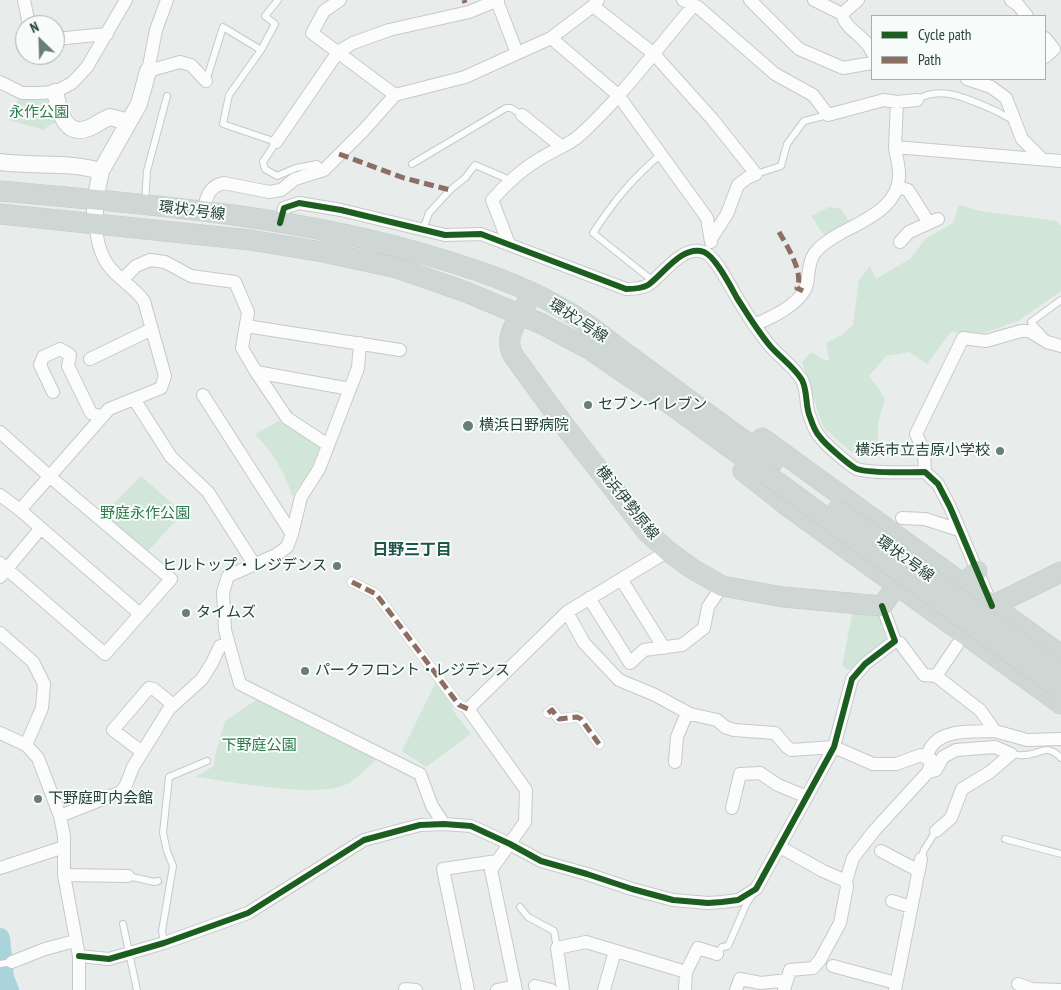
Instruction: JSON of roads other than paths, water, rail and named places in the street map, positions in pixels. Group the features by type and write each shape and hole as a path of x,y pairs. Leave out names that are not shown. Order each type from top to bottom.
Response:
{"main road":[{"name":"環状2号線","path":"0,191 203,212 340,232 388,243 479,271 531,292 593,328 769,468 1061,690"},
{"name":"環状2号線","path":"0,214 250,240 348,256 421,276 521,314 591,350 769,468 1061,673"},
{"name":"横浜伊勢原線","path":"531,292 510,335 509,344 512,355 640,523 668,551 705,578 722,586 783,598 882,606"},
{"path":"593,328 613,334 721,407 1061,655"},
{"path":"630,377 644,394 790,508 1061,704"},
{"path":"960,583 968,580 978,571"},
{"path":"941,617 992,606 1061,572"},
{"path":"882,606 897,585"},
{"path":"1014,622 1014,605 1021,592"}],"street":[{"path":"24,0 27,15"},
{"path":"0,82 22,93 55,92 72,83 87,67 126,0"},
{"path":"20,510 109,409 161,388 165,376 144,301 138,292 109,266 99,250 95,223 95,200 101,170 139,104 156,30 167,0"},
{"path":"276,142 338,52 353,43 389,30 470,12 497,0 517,53"},
{"path":"750,0 799,49 843,68 871,63"},
{"path":"814,0 842,14"},
{"path":"842,14 858,0"},
{"path":"1011,0 1026,15"},
{"path":"337,1 324,11 312,33 395,95"},
{"path":"508,244 492,200 510,180 540,158 580,136 653,53 688,2 698,7 775,74 813,95 828,115 884,100 897,102 917,100"},
{"path":"203,212 209,191 218,184 224,183 269,192 281,190 295,179 324,170 363,131 395,95 465,76 552,38 595,3 653,53 713,120 756,174 738,185 727,214 711,239"},
{"path":"842,14 843,21 869,44 871,49"},
{"path":"65,38 107,34"},
{"path":"552,38 618,95 707,218 711,239 710,257"},
{"path":"1046,39 1054,50 1046,56"},
{"path":"148,71 180,62 191,66 206,81"},
{"path":"970,80 991,87 1006,98 1022,139 1042,159"},
{"path":"55,92 61,117 74,130 88,129 110,117 129,122"},
{"path":"754,325 775,316 797,300 806,286 809,266 814,254 830,239 874,214 890,202 898,187 899,174 895,147 897,102"},
{"path":"522,115 562,147"},
{"path":"895,147 1061,160"},
{"path":"0,162 14,164 64,164 101,170"},
{"path":"898,187 908,190 933,221 909,232 900,242"},
{"path":"280,223 284,208 299,203 341,210 445,234 481,234 626,289 646,287 667,266 689,252 703,252 710,257 754,325 772,348 792,366 803,382 809,414 819,437 856,469 881,472 925,472 938,484 950,507 992,606"},
{"path":"123,279 136,266 150,260 165,262 191,276 235,282 248,312 242,348 287,418 328,445"},
{"path":"246,326 400,350"},
{"path":"90,359 152,329"},
{"path":"925,472 924,451 916,434 963,338 986,341 1021,331 1028,332 1061,346"},
{"path":"360,343 358,368 319,469 301,497 287,547 276,555 228,576 223,592 225,630 240,684 420,774 432,806 444,824"},
{"path":"53,392 40,365 43,357 60,349 70,355 68,366 91,413 102,417"},
{"path":"256,372 350,389"},
{"path":"203,395 292,534"},
{"path":"134,399 171,457 208,492 254,564"},
{"path":"0,432 171,579 105,654 2,570 41,528"},
{"path":"0,495 20,510 140,614"},
{"path":"902,518 925,519 959,530"},
{"path":"468,709 567,612 668,551"},
{"path":"621,579 664,648"},
{"path":"352,582 376,594 459,705 468,709 526,790 525,822 491,870 515,988 497,990"},
{"path":"589,598 630,663 644,650 682,645 704,628 708,607 722,586"},
{"path":"882,606 895,641 900,643 924,675 936,676 980,710 994,730"},
{"path":"567,612 584,642 614,676 687,712 717,720 725,727 734,730 775,733 792,750 834,747 873,764 896,764 921,755 936,770 943,757 956,750 995,747 1012,754 990,772 962,789 951,818 936,831"},
{"path":"0,633 33,662 44,684 42,708 26,745"},
{"path":"78,956 109,959 164,943 248,913 364,840 420,825 471,826 541,861 673,900 708,903 738,900 756,889 834,747 852,679 865,664 895,641"},
{"path":"60,816 121,792 133,767 173,705 202,679 212,664 220,646 228,644"},
{"path":"936,676 957,645"},
{"path":"142,752 113,730 149,688 154,689 173,705"},
{"path":"548,712 552,710 559,719 581,718 599,744"},
{"path":"676,762 677,737 687,712"},
{"path":"736,990 740,979 785,985 790,970 813,968 820,960 840,923 847,887 846,881 853,858 873,845 929,763 931,746 942,737 953,733 994,730 1027,740 1061,739"},
{"path":"0,733 26,745 38,758 60,816 64,836 64,875 78,956 79,990"},
{"path":"732,808 740,774 760,773 778,785 808,797"},
{"path":"833,966 896,987 920,865 873,845"},
{"path":"0,868 64,847"},
{"path":"780,847 823,871 846,881"},
{"path":"468,990 443,869 497,861"},
{"path":"64,875 128,876"},
{"path":"892,901 912,907"},
{"path":"6,963 75,941"},
{"path":"563,990 557,948 586,942 686,972"},
{"path":"685,990 686,972 698,948 717,954"},
{"path":"604,990 615,951"},
{"path":"1018,984 1032,989 1061,990"},
{"path":"535,986 551,990"},
{"path":"405,990 416,990"}],"lane":[{"path":"278,0 265,16 275,24 261,50 229,95 223,124 276,142 263,162 265,169 278,176 296,168 317,164 324,170"},
{"path":"206,81 223,27 261,50"},
{"path":"917,100 924,96 946,92 990,108 1015,121"},
{"path":"144,205 147,171 167,96"},
{"path":"412,164 506,108 511,108 522,115"},
{"path":"756,174 781,166 788,144 804,121 828,115"},
{"path":"653,281 593,233 610,207 635,177 660,154"},
{"path":"423,229 429,212 476,165 510,180"},
{"path":"1042,339 1044,336 1032,322 1061,300"},
{"path":"1012,754 1024,756 1048,750 1056,753 1061,758"},
{"path":"164,943 162,931 169,878 174,866 166,851 163,834 169,777 207,761"},
{"path":"920,865 924,850 936,831"},
{"path":"1005,839 1061,854"},
{"path":"128,876 154,882 158,881"},
{"path":"717,954 722,947 728,946 746,905 756,889"},
{"path":"520,907 528,918 554,931 557,948"},
{"path":"123,924 137,990"}],"waterway":[{"path":"0,938 4,978 9,990"}],"place":[{"name":"セブン-イレブン","path":"588,405"},
{"name":"横浜日野病院","path":"468,426"},
{"name":"横浜市立吉原小学校","path":"1000,451"},
{"name":"ヒルトップ・レジデンス","path":"337,566"},
{"name":"タイムズ","path":"186,613"},
{"name":"パークフロント・レジデンス","path":"305,671"},
{"name":"下野庭町内会館","path":"38,799"}],"district":[{"name":"日野三丁目","path":"412,550"}],"park label":[{"name":"永作公園","path":"39,113"},
{"name":"野庭永作公園","path":"145,514"},
{"name":"下野庭公園","path":"259,746"}]}
